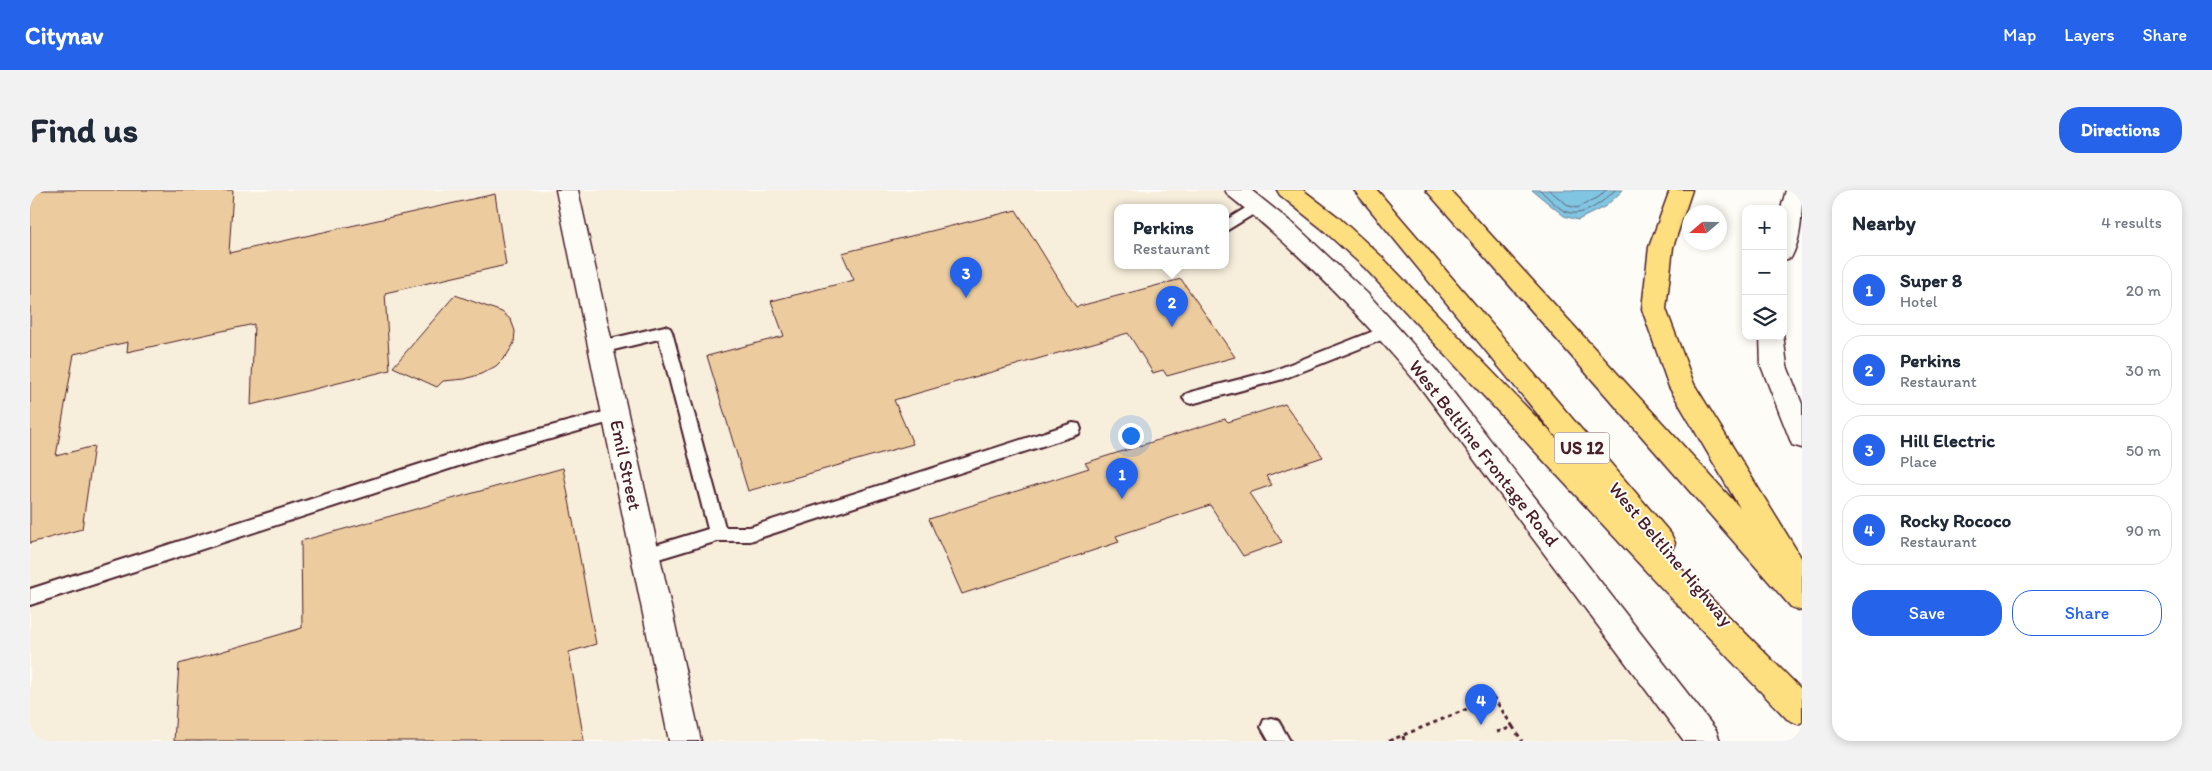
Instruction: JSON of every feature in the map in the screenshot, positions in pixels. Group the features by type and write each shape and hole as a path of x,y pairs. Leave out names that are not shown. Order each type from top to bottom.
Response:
{"highway":[{"path":"1288,190 1329,222 1372,262 1668,575 1800,710"},
{"name":"West Beltline Highway","path":"1365,190 1800,710"},
{"path":"1437,190 1802,597"},
{"path":"1681,190 1661,247 1654,309 1682,387 1802,584"}],"street":[{"name":"Emil Street","path":"567,190 685,741"},
{"name":"West Beltline Frontage Road","path":"1236,190 1317,256 1389,331 1426,376 1704,741"},
{"path":"1784,250 1798,201"},
{"path":"1772,340 1774,366 1802,438"}],"lane":[{"path":"1229,224 1257,206"},
{"path":"1191,398 1278,376 1389,331"},
{"path":"601,347 665,332 718,534"},
{"path":"30,597 483,451 615,415"},
{"path":"644,555 718,534 750,534 1073,429"}],"path":[{"path":"1389,741 1494,698 1522,741"},
{"path":"1497,732 1513,727"},
{"path":"1403,736 1404,741"}],"shaded area":[{"path":"30,190 1236,190 1317,256 1704,741 30,741"}],"water":[{"path":"1532,190 1623,190 1606,206 1578,220 1564,216"}],"building":[{"path":"30,190 233,190 229,253 495,194 506,265 385,293 390,370 251,405 254,324 127,352 128,342 74,354 56,456 94,446 82,529 30,543"},
{"path":"1016,210 1076,307 1181,279 1235,357 1167,376 1163,370 1153,373 1128,333 894,400 913,444 748,491 707,356 784,336 771,301 854,280 842,253"},
{"path":"455,295 502,312 511,320 515,331 514,343 507,355 496,366 481,374 465,379 443,381 437,387 393,367"},
{"path":"1285,404 1323,457 1266,476 1272,485 1249,493 1282,542 1243,556 1210,505 1116,536 1119,542 962,594 929,519 1089,468 1085,463 1225,419 1228,422"},
{"path":"563,468 596,644 569,652 584,741 174,741 179,664 302,628 301,541"}],"place":[{"name":"Hill Electric","path":"966,298"},
{"name":"Perkins","path":"1172,327"},
{"name":"Super 8","path":"1122,499"},
{"name":"Rocky Rococo","path":"1481,725"}]}
